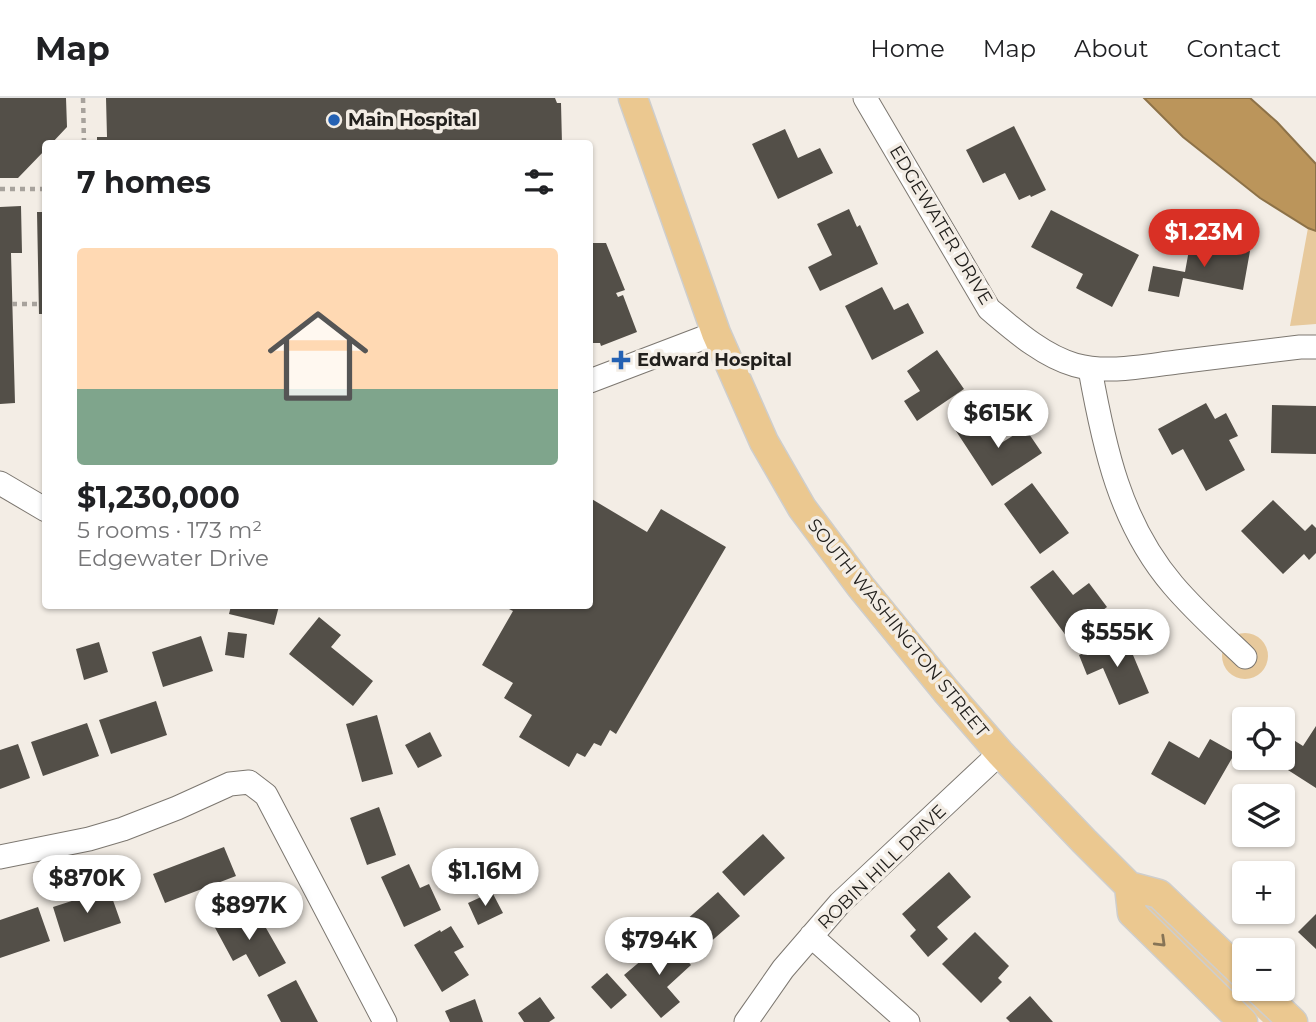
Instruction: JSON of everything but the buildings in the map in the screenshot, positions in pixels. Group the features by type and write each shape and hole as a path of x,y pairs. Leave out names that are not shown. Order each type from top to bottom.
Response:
{"main road":[{"name":"SOUTH WASHINGTON STREET","path":"633,98 716,333 764,442 802,508 869,597 946,691 1084,841 1129,886 1159,894 1232,964"},
{"path":"1129,886 1132,914 1243,1022"},
{"path":"1271,1001 1293,1022"}],"street":[{"name":"EDGEWATER DRIVE","path":"865,98 989,309 1033,344 1071,364 1090,369 1125,368 1316,346"},
{"path":"593,380 716,333"},
{"path":"1090,369 1100,425 1114,479 1145,547 1188,603 1245,657"},
{"path":"0,483 42,508"},
{"name":"ROBIN HILL DRIVE","path":"746,1022 783,969 840,902 1000,752"},
{"path":"0,857 89,839 123,829 230,784 249,782 266,795 385,1022"},
{"path":"811,936 908,1022"}],"path":[{"path":"83,98 84,140"},
{"path":"0,190 42,189"},
{"path":"12,304 38,304"}],"shaded area":[{"path":"1144,98 1250,98 1277,122 1316,164 1316,231 1260,198 1183,137"},
{"path":"1316,193 1316,324 1290,326 1308,228"},
{"path":"1245,633 1262,639 1268,656 1262,673 1245,679 1228,673 1222,656 1228,639"},
{"path":"1147,900 1232,982 1232,992 1141,905"},
{"path":"1241,1001 1252,1001 1274,1022 1263,1022"}],"place":[{"name":"Main Hospital","path":"334,120"},
{"name":"Edward Hospital","path":"621,360"}]}
